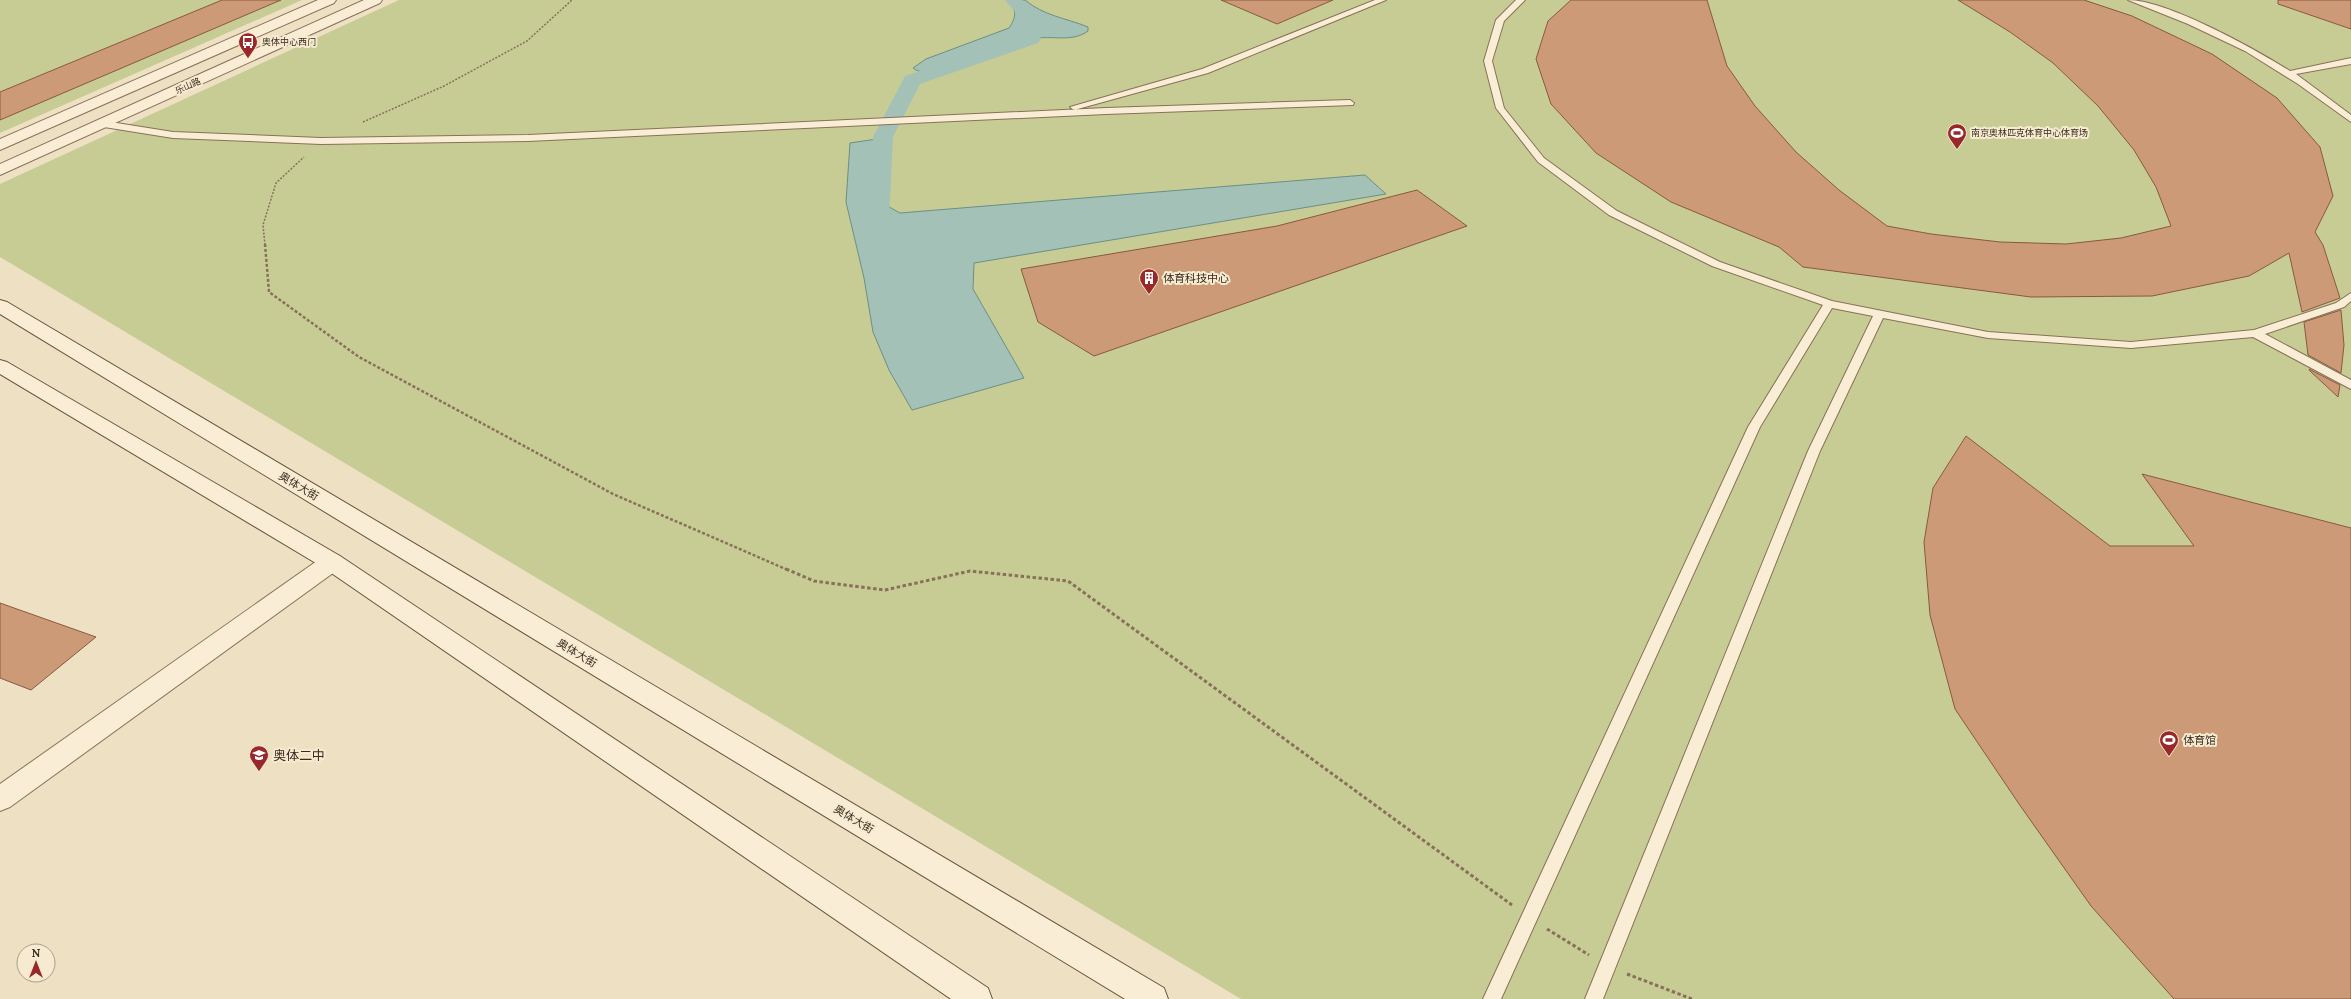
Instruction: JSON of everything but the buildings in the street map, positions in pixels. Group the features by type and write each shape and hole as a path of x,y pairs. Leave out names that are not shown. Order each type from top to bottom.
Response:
{"main road":[{"name":"乐山路","path":"0,145 329,0"},
{"name":"乐山路","path":"0,170 375,0"},
{"name":"奥体大街","path":"0,306 1153,999"},
{"path":"0,366 332,562 977,999"},
{"path":"0,799 332,562"}],"lane":[{"path":"1050,113 1205,71 1382,0"},
{"path":"1522,0 1500,20 1488,61 1500,108 1541,160 1620,217 1716,264 1829,304 1879,314 1988,335 2131,345 2255,333 2340,305 2351,296"},
{"path":"2132,0 2224,37 2290,73 2351,119"},
{"path":"2290,73 2351,61"},
{"path":"104,124 174,135 321,141 528,138 1050,113 1350,103"},
{"path":"1492,999 1754,426 1829,304"},
{"path":"1594,999 1814,451 1879,314"},
{"path":"2255,333 2351,385"}],"path":[{"path":"357,125 444,86 528,41 572,0"},
{"path":"321,141 276,183 263,225 269,292 359,357 613,494 814,581 885,590 970,572 1068,581 1530,918 1608,966 1692,999"}],"green space":[{"path":"0,0 302,0 0,133"},
{"path":"399,0 2351,0 2351,999 1241,999 0,257 0,184"}],"water":[{"path":"1009,0 1025,0 1047,13 1088,27 1088,31 1070,38 1038,38 1007,44 982,52 951,66 929,72 920,71 913,68 926,59 1009,28 1015,14"},
{"path":"877,139 882,203 900,213 1365,175 1386,194 974,263 973,289 1024,378 912,410 889,370 873,332 864,278 846,202 850,143"}],"waterway":[{"path":"878,218 882,175 883,137 912,80 1032,39 1023,11 1013,0"}],"place":[{"name":"奥体中心西门","path":"248,59"},
{"name":"南京奥林匹克体育中心体育场","path":"1957,150"},
{"name":"体育科技中心","path":"1149,295"},
{"name":"体育馆","path":"2169,757"},
{"name":"奥体二中","path":"259,772"}]}
